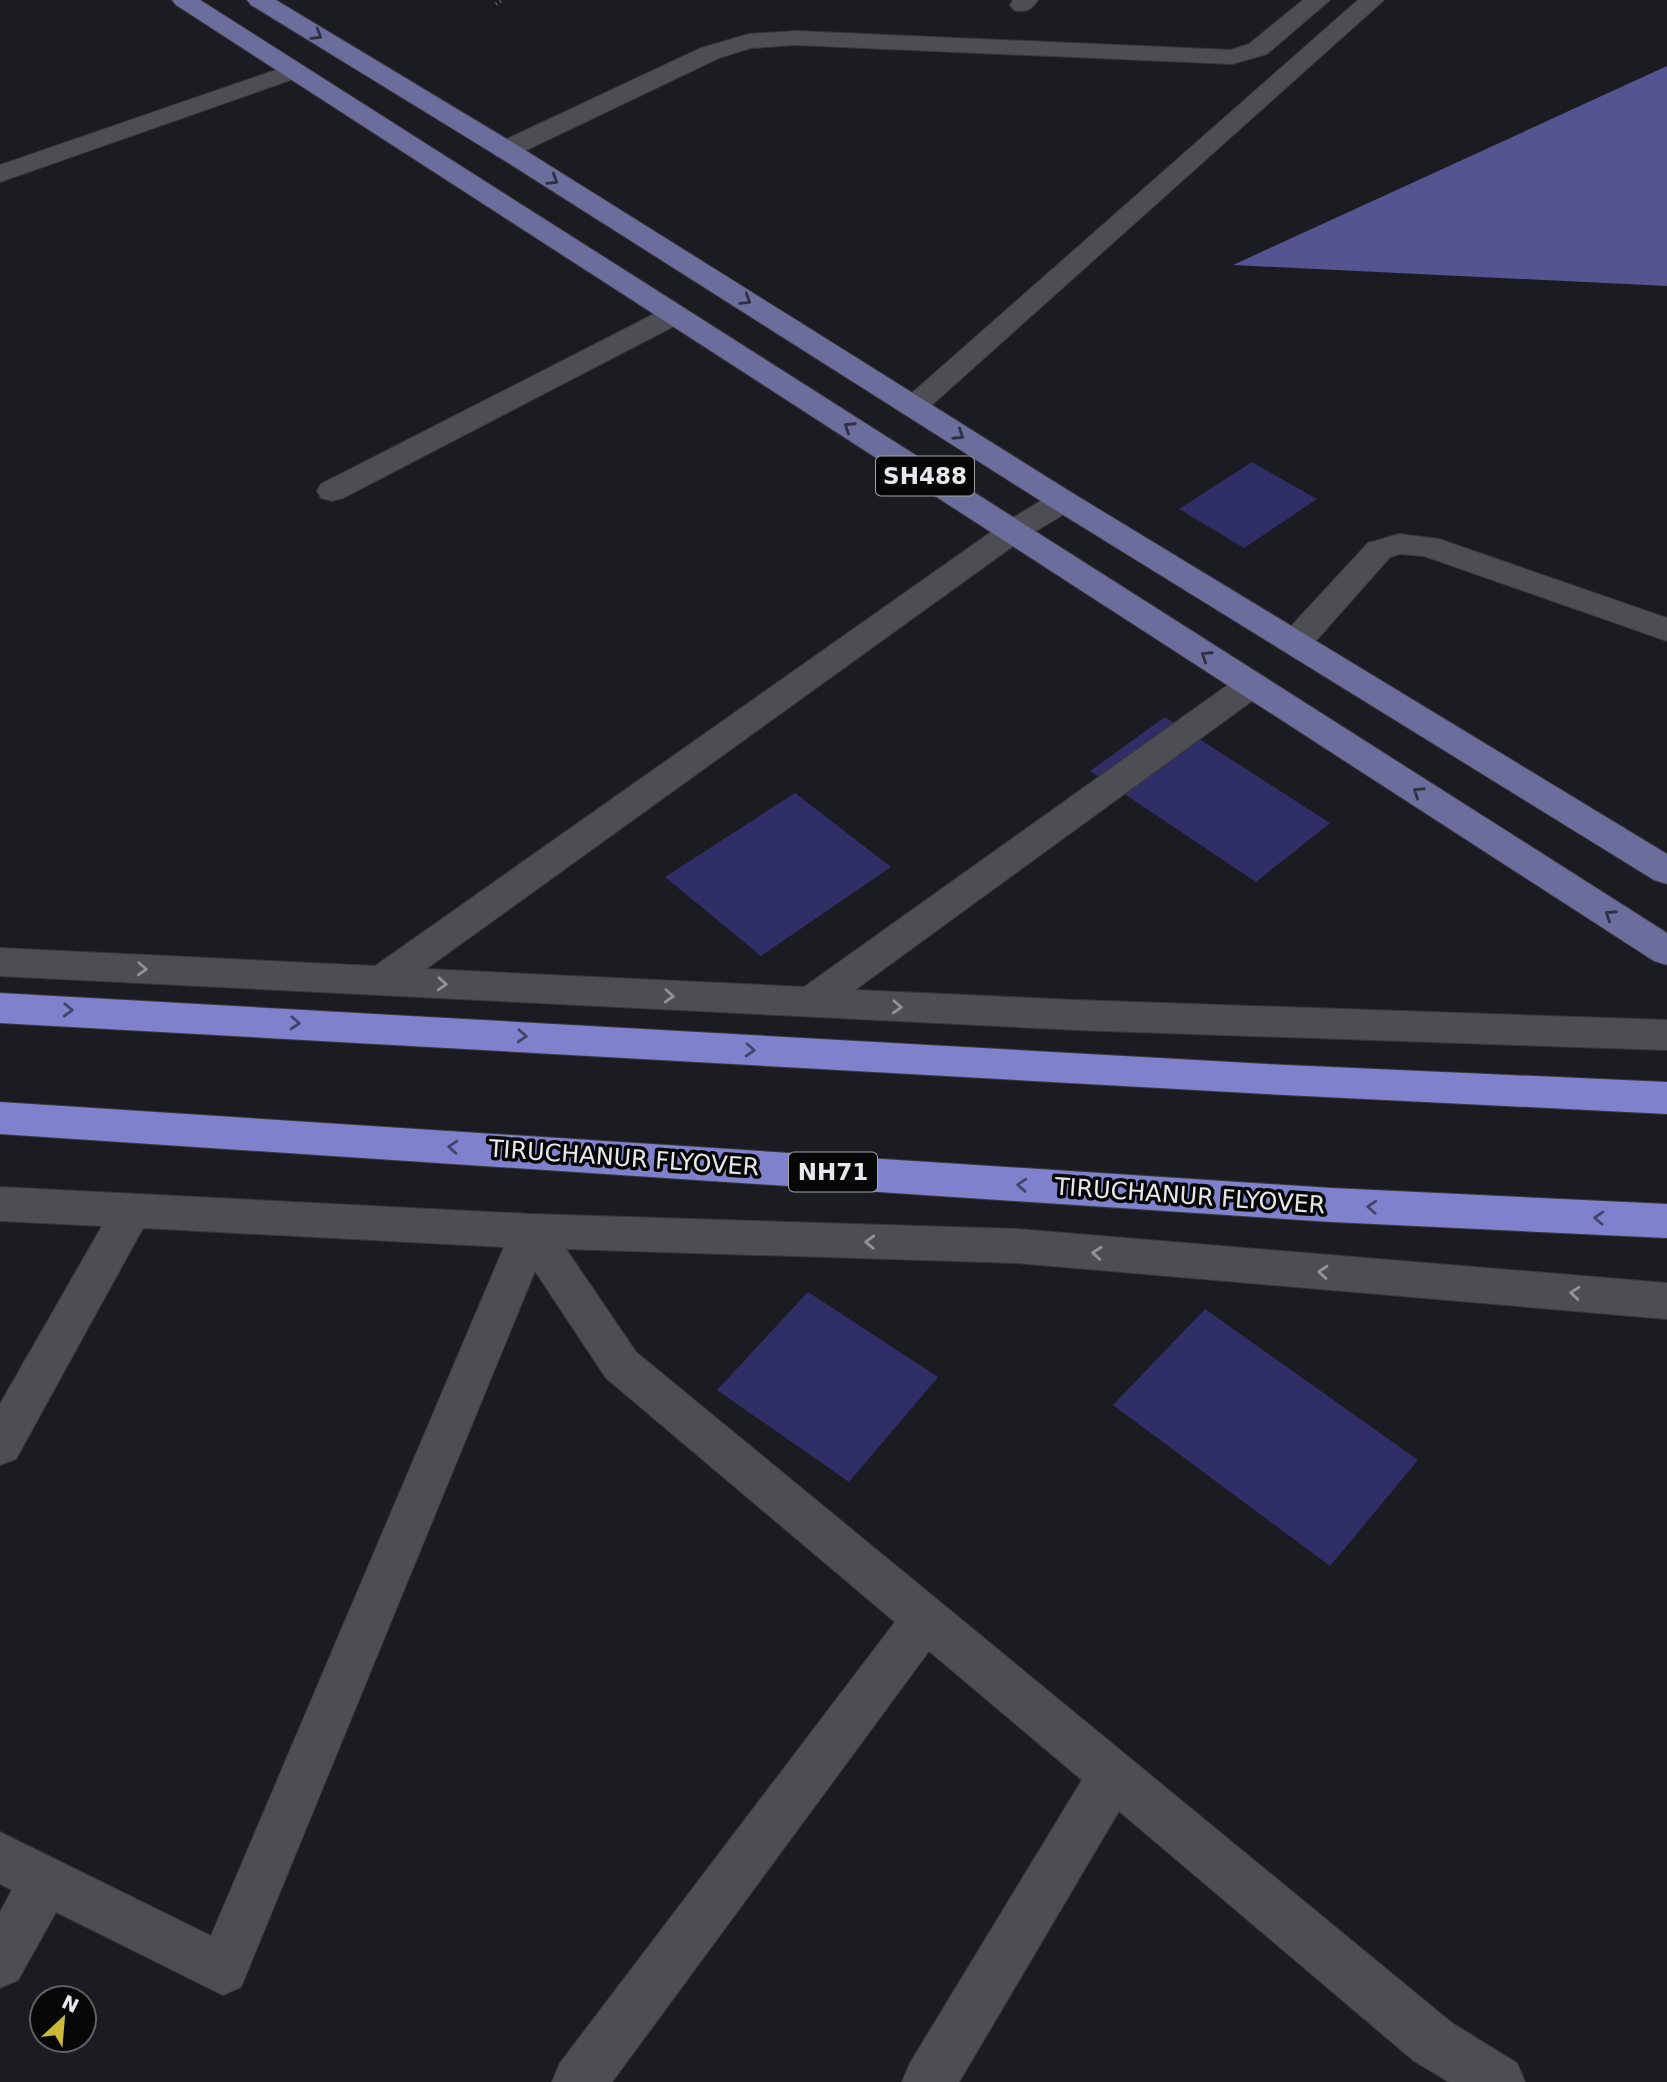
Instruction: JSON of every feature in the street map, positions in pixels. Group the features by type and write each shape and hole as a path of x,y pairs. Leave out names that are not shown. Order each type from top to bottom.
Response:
{"highway":[{"path":"0,1008 1254,1079 1667,1098"},
{"name":"TIRUCHANUR FLYOVER","path":"0,1118 1332,1205 1667,1221"}],"main road":[{"name":"SH488","path":"184,0 1667,951"},
{"name":"SH488","path":"259,0 505,150 1063,501 1667,872"}],"street":[{"path":"505,150 710,53 749,41 796,38 1232,57 1258,49 1318,0"},
{"path":"914,405 1372,0"},
{"path":"0,174 293,71"},
{"path":"332,491 674,315"},
{"path":"382,981 1012,532 1063,501"},
{"path":"1295,643 1379,550 1399,544 1429,545 1667,630"},
{"path":"809,1003 1251,685"},
{"path":"0,962 809,1003 1667,1035"},
{"path":"0,1204 531,1231 1017,1247 1667,1301"},
{"path":"0,1445 131,1212"},
{"path":"531,1231 621,1365 1433,2042 1498,2082"},
{"path":"0,1857 223,1969 531,1231"},
{"path":"579,2082 926,1618"},
{"path":"929,2082 1113,1775"},
{"path":"0,1962 47,1880"}],"path":[{"path":"496,4 503,0"}],"shaded area":[{"path":"1667,66 1667,286 1233,265"}],"building":[{"path":"1252,462 1317,499 1244,548 1179,509"},
{"path":"1165,717 1330,823 1256,882 1090,771"},
{"path":"795,793 891,867 761,956 665,877"},
{"path":"808,1292 938,1377 849,1482 717,1390"},
{"path":"1205,1309 1418,1460 1330,1566 1113,1405"}]}
